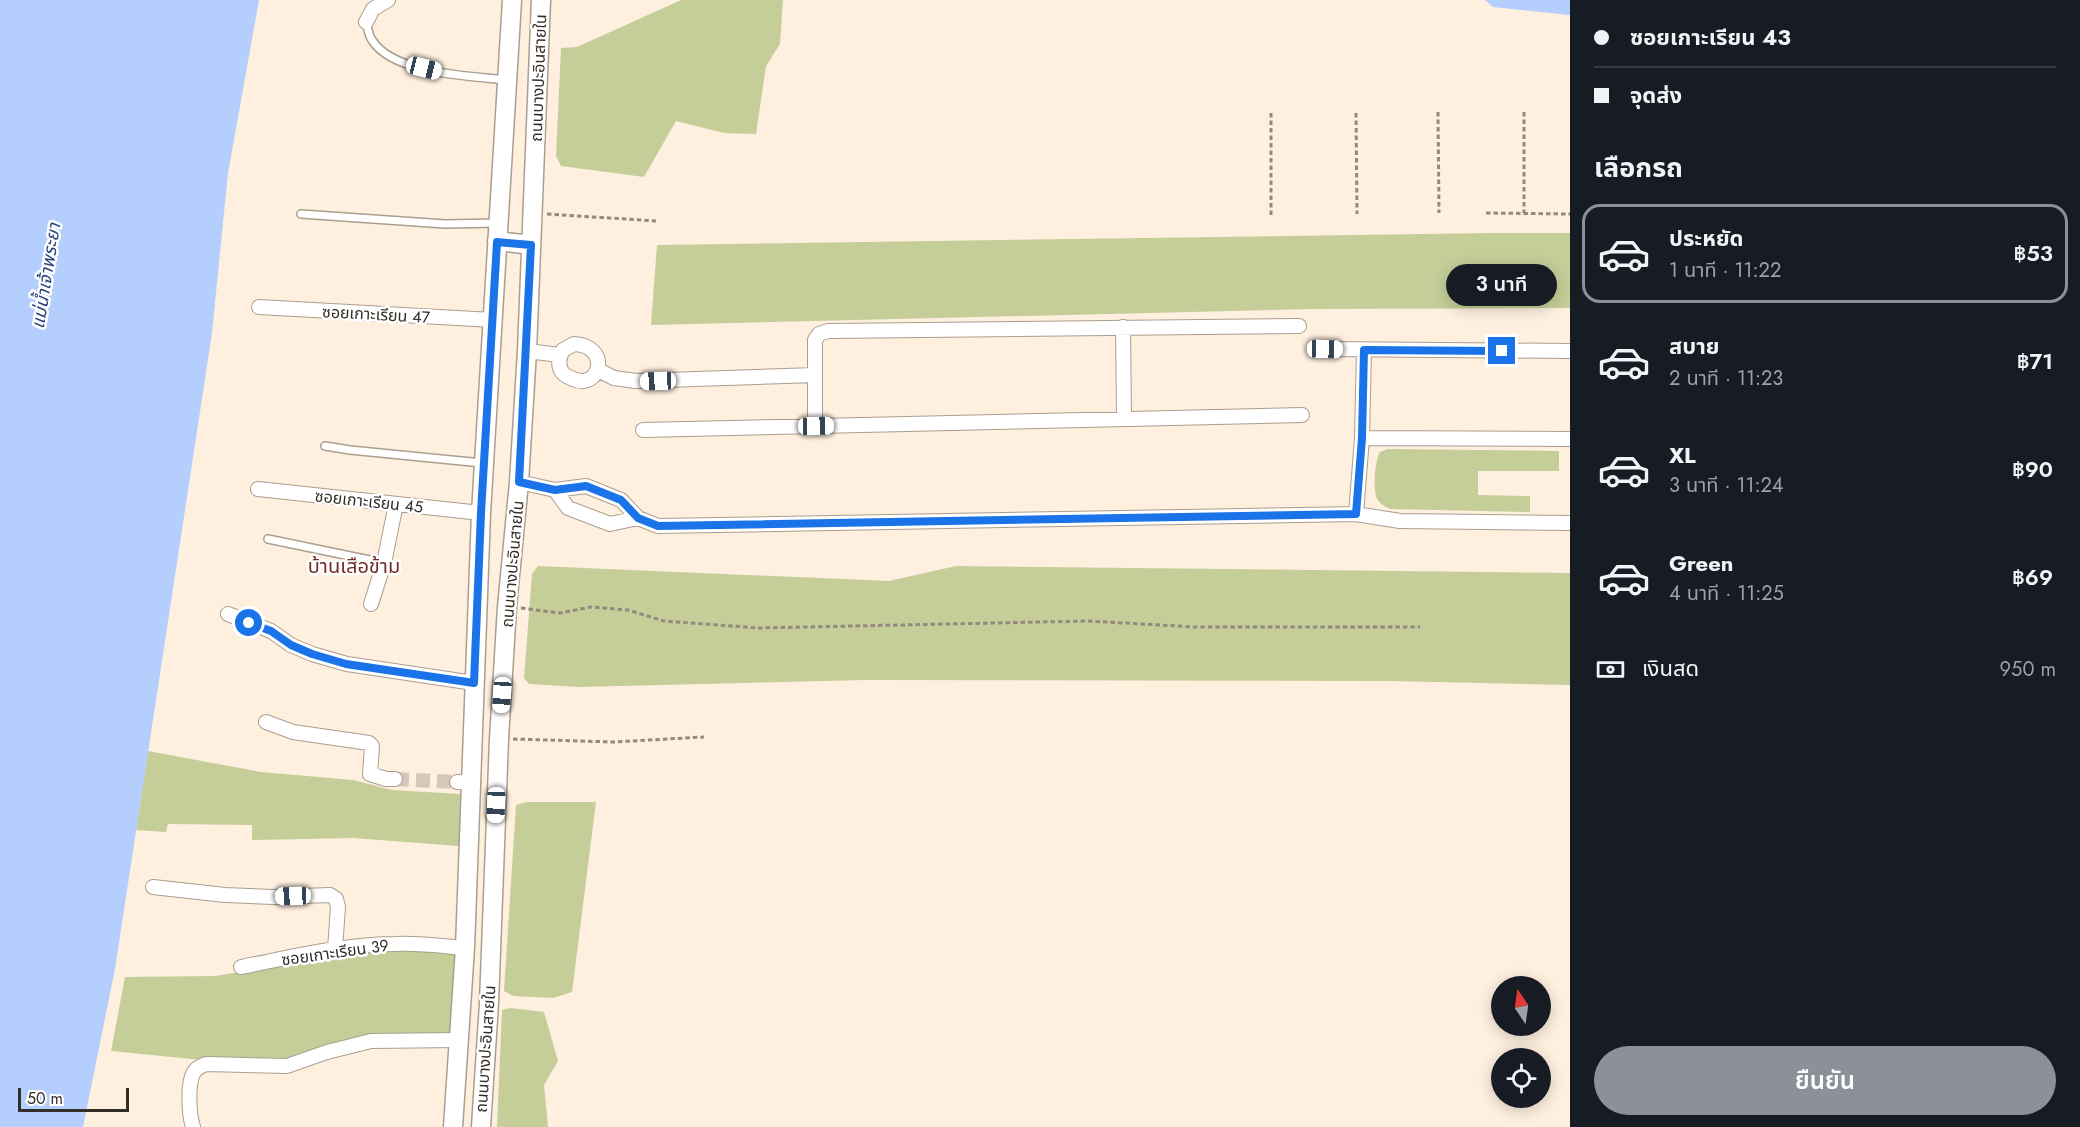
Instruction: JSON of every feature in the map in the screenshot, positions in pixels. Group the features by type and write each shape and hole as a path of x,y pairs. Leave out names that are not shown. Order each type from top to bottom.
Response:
{"main road":[{"name":"ถนนบางปะอินสายใน","path":"453,1127 465,948 464,782 474,683 481,513 512,0"},
{"name":"ถนนบางปะอินสายใน","path":"480,1127 489,1003 499,739 507,607 519,482 541,0"},
{"path":"497,232 531,245"}],"street":[{"path":"366,22 373,9 388,0"},
{"name":"ซอยเกาะเรียน 47","path":"259,307 493,320"},
{"path":"816,426 815,340 819,334 828,331 1299,326"},
{"path":"1123,327 1124,419"},
{"path":"581,344 596,353 598,370 592,378 577,381 566,376 561,370 560,355 568,346 581,344"},
{"path":"1325,349 1570,351"},
{"path":"1356,514 1362,438 1364,350"},
{"path":"526,351 560,355"},
{"path":"598,370 614,378 636,381 815,375"},
{"path":"643,430 1302,415"},
{"path":"1362,438 1570,439"},
{"path":"519,482 555,490 586,486 621,500 638,518 658,526 1356,514 1400,521 1570,523"},
{"name":"ซอยเกาะเรียน 45","path":"258,489 481,513"},
{"path":"555,490 568,508 610,524 638,518"},
{"path":"371,604 384,563 396,504"},
{"path":"228,614 271,631 291,645 312,654 346,664 474,683"},
{"path":"266,722 293,732 369,743 372,746 370,774 395,779"},
{"path":"153,887 225,895 274,897 330,895 336,899 338,907 335,949"},
{"name":"ซอยเกาะเรียน 39","path":"242,967 335,949 396,944 465,948"},
{"path":"193,1127 190,1116 192,1074 197,1068 206,1064 287,1066 327,1052 371,1041 458,1040"}],"lane":[{"path":"366,22 370,38 383,52 407,64 441,73 507,80"},
{"path":"301,214 444,224 497,232"},
{"path":"325,446 485,463"},
{"path":"268,539 384,563"}],"path":[{"path":"1356,112 1357,214"},
{"path":"1438,112 1439,213"},
{"path":"1524,112 1524,213"},
{"path":"1271,113 1271,215"},
{"path":"533,213 656,221"},
{"path":"1486,213 1570,214"},
{"path":"507,607 560,613 591,608 628,610 664,621 759,628 1088,621 1195,627 1420,627"},
{"path":"499,739 613,742 704,737"}],"green space":[{"path":"681,0 783,0 780,44 766,66 756,134 724,133 676,121 644,177 561,166 556,156 561,48 577,47"},
{"path":"1570,233 1570,308 1312,309 651,325 657,245"},
{"path":"1388,449 1559,451 1559,471 1478,471 1478,495 1530,496 1530,512 1390,509 1378,501 1375,486 1378,456 1380,452"},
{"path":"538,566 889,581 956,566 1570,573 1570,685 1389,681 865,680 578,687 529,684 524,678 532,574"},
{"path":"148,751 261,772 353,780 392,790 460,794 464,798 462,842 458,846 353,838 252,840 252,825 168,824 166,832 136,830"},
{"path":"527,802 596,802 572,992 553,998 513,996 504,991 516,805"},
{"path":"389,947 453,949 457,955 452,1031 447,1035 289,1060 202,1060 111,1051 125,977 215,976"},
{"path":"510,1008 544,1012 558,1061 544,1085 548,1127 497,1127 502,1010"}],"water":[{"name":"แม่น้ำเจ้าพระยา","path":"0,0 259,0 228,173 212,333 115,969 83,1127 0,1127"},
{"path":"1485,0 1570,0 1570,15 1493,7"}],"tunnel":[{"path":"395,779 457,782"}],"district":[{"name":"บ้านเสือข้าม","path":"354,566"}],"route":[{"path":"249,623 271,631 291,645 312,654 346,664 474,683 481,513 497,242 531,245 519,482 555,490 586,486 621,500 638,518 658,526 1356,514 1362,438 1364,350 1502,351"}]}
